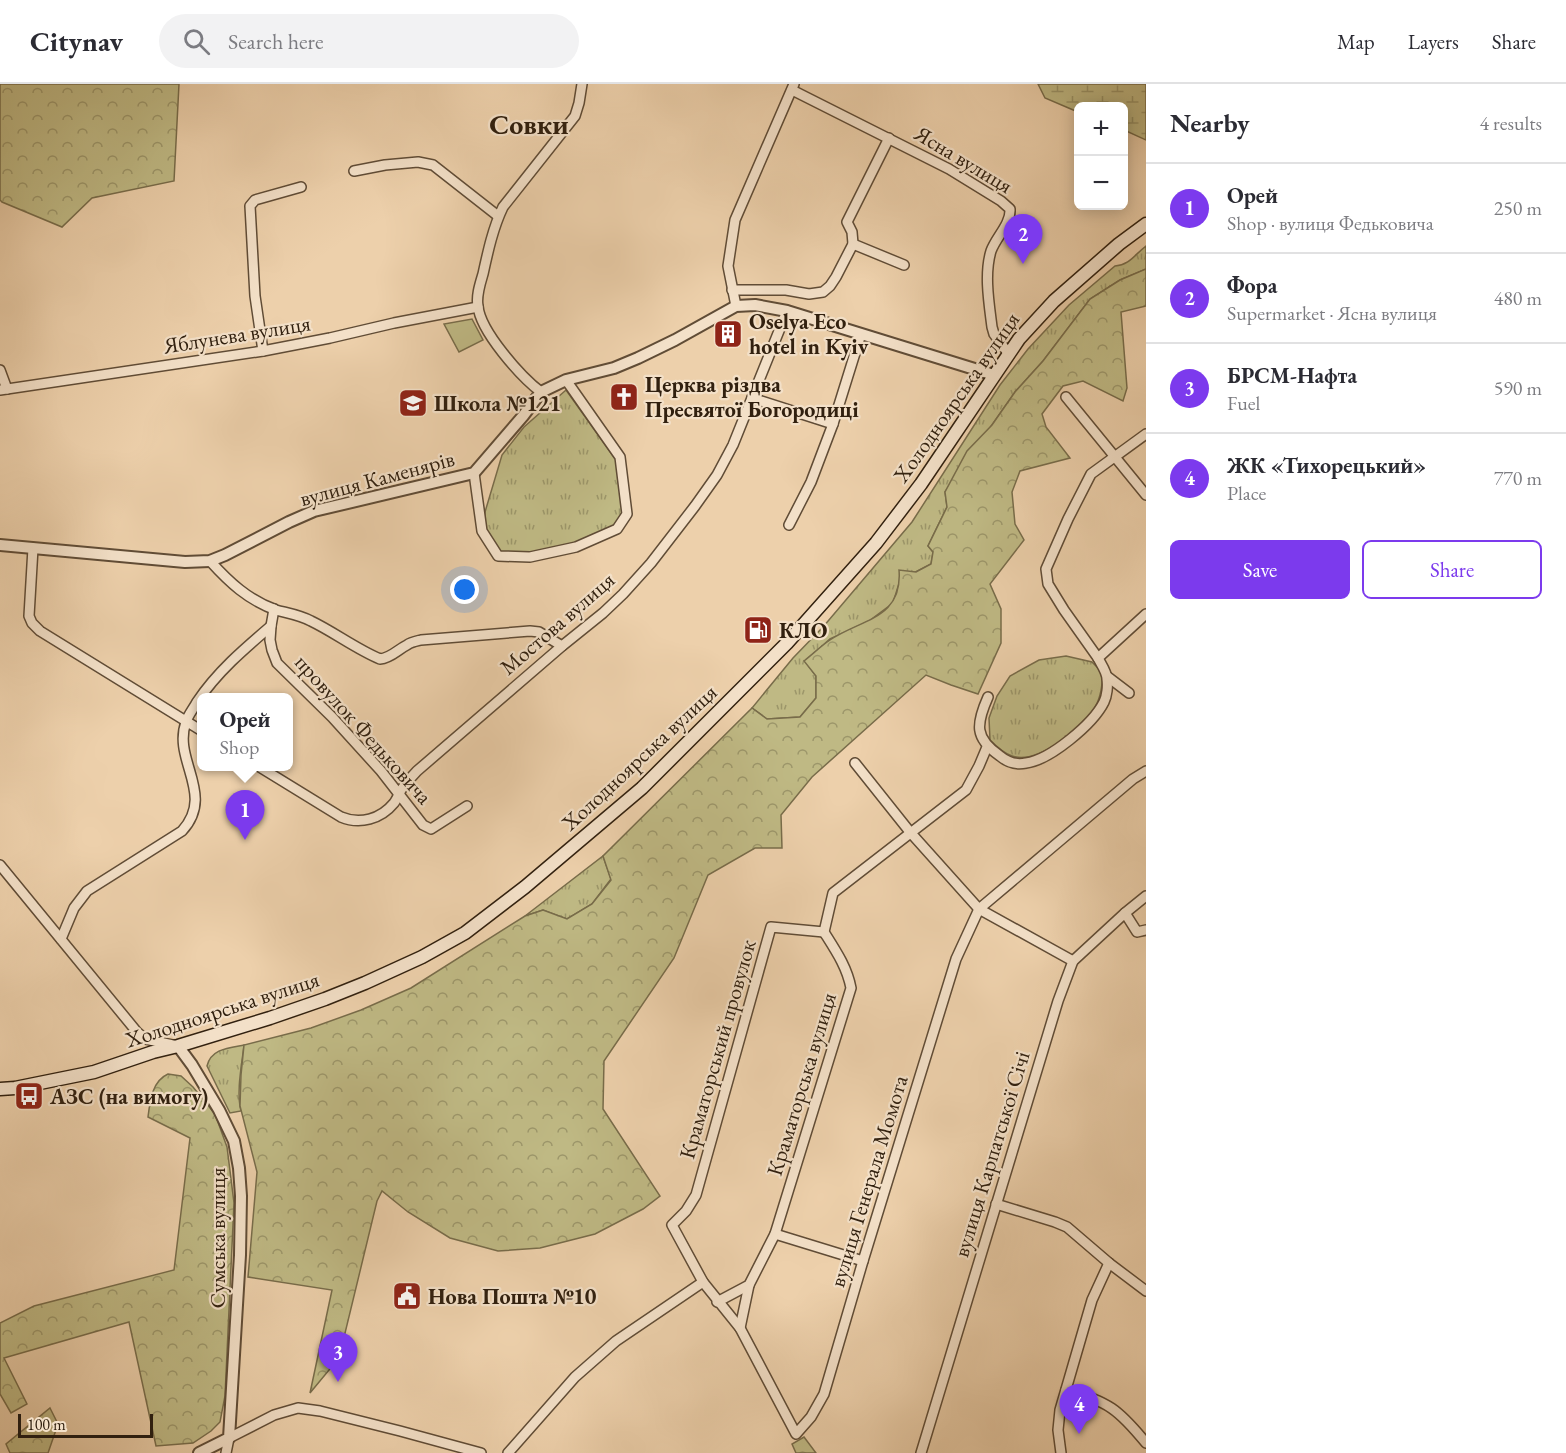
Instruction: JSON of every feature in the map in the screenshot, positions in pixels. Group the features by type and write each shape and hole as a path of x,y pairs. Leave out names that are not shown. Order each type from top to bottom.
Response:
{"main road":[{"name":"Холодноярська вулиця","path":"0,1089 94,1072 325,999 365,984 422,957 465,933 542,873 642,788 787,643 876,543 915,492 1019,339 1054,301 1119,244 1146,224"}],"street":[{"path":"541,392 531,385 513,365 490,335 481,318 478,296 498,216 575,116 582,84"},
{"name":"Ясна вулиця","path":"736,306 728,266 735,220 793,87 949,169 1010,208 1009,219 992,249 988,263 992,327 994,334 1008,353"},
{"path":"732,290 786,290 809,294 823,292 830,286 853,243 852,232 847,222 888,138"},
{"path":"354,171 418,162 433,165 498,216"},
{"path":"263,351 255,296 250,206 255,200 301,187"},
{"path":"853,243 904,265"},
{"name":"вулиця Каменярів","path":"0,545 185,562 210,561 314,511 474,472 541,392 566,380 614,368 638,358 736,306 755,304 787,311 994,375"},
{"name":"Яблунева вулиця","path":"3,389 263,351 478,307"},
{"name":"Мостова вулиця","path":"266,771 341,818 348,820 365,821 391,806 417,771 603,613 651,563 717,475 733,445 787,311"},
{"path":"789,525 811,482 833,424 861,334"},
{"path":"0,370 3,389"},
{"path":"474,472 482,531 498,556 531,557 576,546 617,529 627,514 620,457 566,380"},
{"path":"1066,396 1146,495"},
{"path":"752,398 833,424"},
{"path":"1129,693 1108,677 1098,658 1048,584 1046,569 1091,474 1146,434"},
{"path":"33,548 29,616 32,623 40,631 197,729"},
{"path":"210,561 243,594 274,609 310,620 380,659 422,640 519,632 539,632 562,646"},
{"name":"провулок Федьковича","path":"274,609 271,626 272,650 277,663 332,717 381,771 423,825 431,829 467,806"},
{"path":"1098,658 1146,615"},
{"path":"204,693 221,671 271,626"},
{"path":"988,697 979,722 980,734 987,747 1006,761 1026,764 1046,757 1091,720 1104,701 1108,677"},
{"path":"61,939 74,908 87,891 182,831 189,823 196,804 191,772 184,749 184,735 186,722 197,704"},
{"path":"824,932 833,893 966,790 987,747"},
{"path":"855,763 910,832 979,909 1073,961"},
{"name":"вулиця Генерала Момота","path":"672,1225 703,1282 740,1328 796,1434 812,1417 824,1394 956,960 979,909 1133,779 1146,771"},
{"path":"0,865 137,1032 145,1039 178,1046"},
{"name":"вулиця Карпатської Січі","path":"921,1453 1058,1001 1073,961 1146,896"},
{"path":"1125,913 1137,932 1146,930"},
{"name":"Краматорський провулок","path":"672,1225 686,1211 696,1195 771,927 824,932"},
{"name":"Краматорська вулиця","path":"740,1328 749,1285 775,1234 851,988 842,960 824,932"},
{"name":"Сумська вулиця","path":"178,1046 219,1110 234,1141 239,1168 240,1255 229,1438 226,1453"},
{"path":"996,1203 1067,1227 1146,1291"},
{"path":"775,1234 863,1261"},
{"path":"1061,1453 1058,1430 1060,1410 1092,1300 1109,1263"},
{"path":"508,1453 575,1377 616,1341 703,1282"},
{"path":"717,1302 749,1285"},
{"path":"1066,1390 1090,1396 1105,1403 1119,1413 1146,1443"},
{"path":"199,1453 273,1414 298,1408 321,1411 481,1453"}],"green space":[{"path":"0,84 179,84 174,181 92,198 62,227 2,202 0,200"},
{"path":"1038,84 1146,84 1146,140 1128,132 1128,102 1074,102 1074,110 1045,98"},
{"path":"1146,246 1146,269 1120,280 1090,299 1043,361 1015,392 945,492 947,507 928,546 933,552 931,564 900,580 893,603 869,621 830,639 805,661 816,676 816,698 800,717 767,719 752,708 912,522 1000,385 1028,349 1069,305 1115,266 1128,261"},
{"path":"1146,269 1146,306 1121,312 1127,388 1123,401 1083,381 1063,386 1042,414 1046,427 1070,458 1020,471 1012,492 1015,524 1024,540 990,584 1001,609 1001,643 978,694 926,675 812,777 781,815 782,848 755,848 708,875 674,958 604,1061 603,1109 660,1196 643,1209 595,1234 540,1248 498,1251 450,1238 408,1212 382,1191 377,1201 339,1358 310,1393 332,1290 248,1277 257,1172 240,1106 244,1045 311,1028 361,1010 411,988 525,916 543,910 567,919 592,904 611,880 603,856 752,708 767,719 800,717 816,698 816,676 804,661 830,640 878,616 887,608 894,599 899,570 916,572 931,564 933,552 928,546 947,507 945,492 967,451 992,425 1015,392 1043,361 1090,299 1120,280"},
{"path":"472,319 483,340 459,352 444,324"},
{"path":"566,390 616,460 623,514 617,527 575,544 530,555 499,554 484,530 485,512 502,455 524,427"},
{"path":"1066,656 1092,662 1103,673 1100,696 1094,709 1069,735 1046,750 1022,757 1012,756 1003,751 990,740 989,718 997,696 1010,676 1039,660"},
{"path":"603,856 611,879 592,904 567,919 543,910 525,916"},
{"path":"244,1045 239,1087 241,1111 230,1113 207,1066 216,1053 226,1048"},
{"path":"168,1074 181,1076 215,1114 227,1147 234,1203 225,1396 220,1422 193,1443 156,1446 129,1322 4,1358 27,1404 11,1413 0,1394 0,1323 34,1306 174,1270 190,1138 148,1117 155,1086"},
{"path":"50,1408 58,1424 48,1453 10,1453 6,1444"},
{"path":"804,1437 816,1453 796,1453 792,1444"}],"place":[{"name":"Фора","path":"1023,264"},
{"name":"Oselya Eco hotel in Kyiv","path":"728,334"},
{"name":"Церква різдва Пресвятої Богородиці","path":"624,397"},
{"name":"Школа №121","path":"413,403"},
{"name":"КЛО","path":"758,630"},
{"name":"Орей","path":"245,840"},
{"name":"АЗС (на вимогу)","path":"29,1096"},
{"name":"Нова Пошта №10","path":"407,1296"},
{"name":"БРСМ-Нафта","path":"338,1382"},
{"name":"ЖК «Тихорецький»","path":"1079,1434"}],"district":[{"name":"Совки","path":"529,124"}]}
